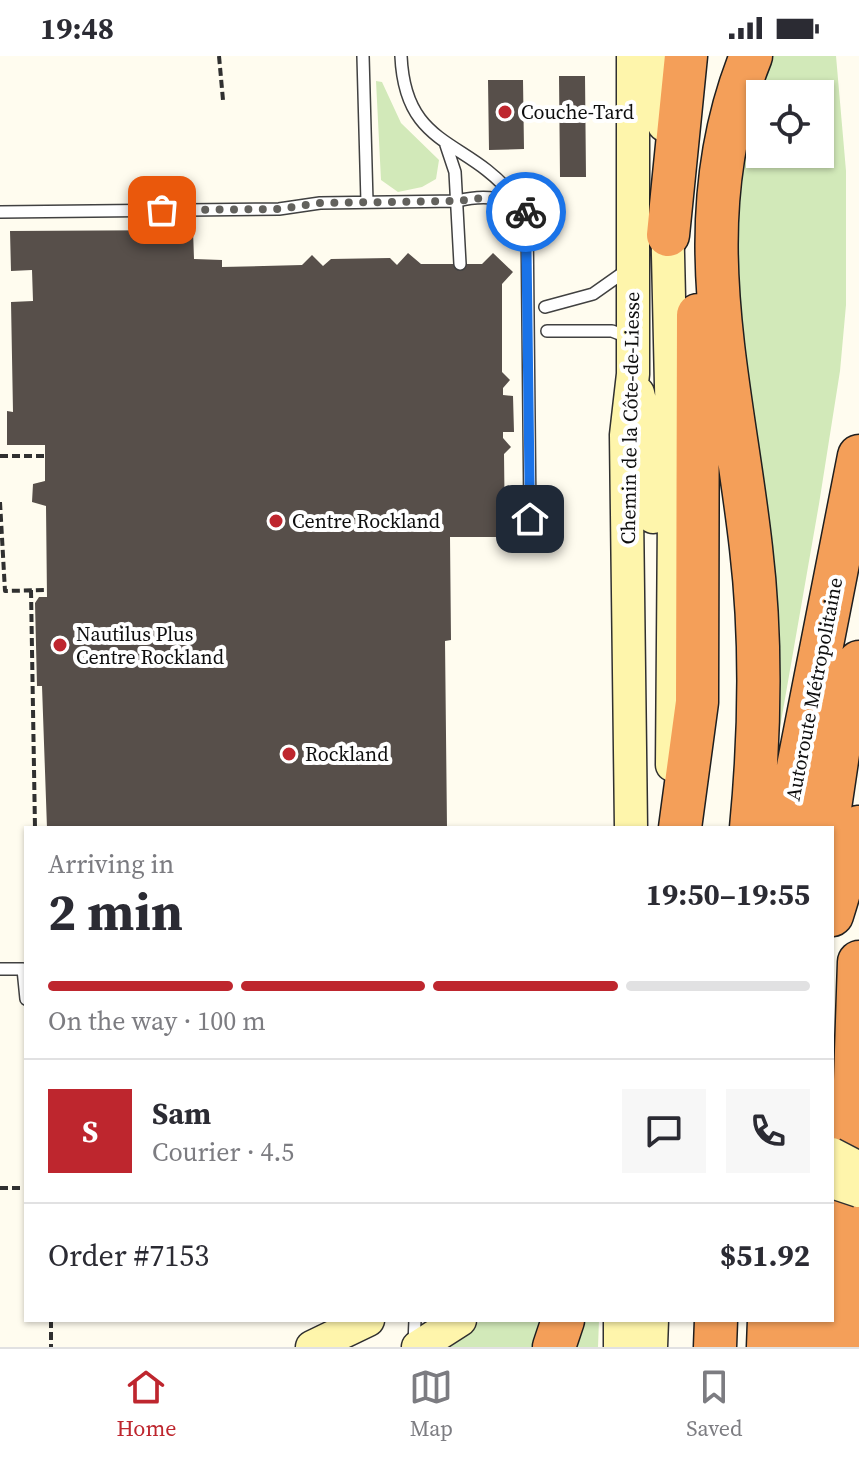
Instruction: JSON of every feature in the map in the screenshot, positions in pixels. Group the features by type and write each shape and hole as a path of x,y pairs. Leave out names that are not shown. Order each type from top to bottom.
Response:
{"highway":[{"path":"668,235 686,56"},
{"path":"676,811 697,702 699,342 695,223 699,176 711,118 736,56"},
{"path":"751,56 724,140 714,237 717,288 746,505 756,610 758,739 751,826"},
{"path":"699,342 731,590 735,704 729,826"},
{"name":"Autoroute Métropolitaine","path":"786,826 859,456"},
{"name":"Autoroute Métropolitaine","path":"827,826 839,747 859,662"},
{"path":"834,908 859,827"},
{"path":"834,1075 859,961"},
{"path":"846,1347 859,961"},
{"path":"554,1347 562,1322"},
{"path":"715,1347 716,1322"},
{"path":"768,1347 769,1322"},
{"path":"806,1347 807,1322"}],"main road":[{"name":"Chemin de la Côte-de-Liesse","path":"631,826 626,435 633,374 633,56"},
{"path":"661,56 674,516 676,811"},
{"path":"633,374 649,435 676,811"},
{"path":"834,1155 859,1168"},
{"path":"834,1183 859,1191"},
{"path":"312,1347 364,1322"},
{"path":"416,1347 457,1322"},
{"path":"620,1322 620,1347"},
{"path":"651,1347 652,1322"}],"lane":[{"path":"363,56 367,202"},
{"path":"401,56 402,80 409,102 422,122 446,145 506,187 520,205 528,224 530,519"},
{"path":"446,145 455,172 460,264"},
{"path":"0,212 279,209 320,203 458,201 490,197 520,205"},
{"path":"545,307 593,294 634,265"},
{"path":"547,331 612,331 633,339"},
{"path":"0,969 23,969 24,979"},
{"path":"415,1322 416,1347"}],"path":[{"path":"219,56 223,100"},
{"path":"0,456 45,456"},
{"path":"0,502 5,591 47,590"},
{"path":"31,590 35,826"},
{"path":"0,1188 24,1188"},
{"path":"51,1322 51,1347"}],"green space":[{"path":"763,56 836,56 846,171 846,305 840,371 779,733 769,734 733,291 734,207 746,145 746,168 834,168 834,80 758,80"},
{"path":"376,81 382,82 401,123 439,160 436,179 422,187 398,192 381,180"},
{"path":"479,1322 546,1322 537,1347 444,1347"},
{"path":"579,1322 599,1322 598,1347 570,1347"}],"building":[{"path":"559,76 585,76 586,177 560,177"},
{"path":"488,80 523,80 524,149 489,150"},
{"name":"Centre Rockland","path":"193,230 194,259 222,260 222,267 302,265 312,255 323,266 331,259 390,258 397,265 408,253 421,264 482,264 493,253 513,272 502,284 502,372 510,380 503,388 503,395 513,396 514,432 503,432 503,438 511,447 504,454 505,537 450,537 451,640 445,641 447,826 47,826 42,686 37,686 35,603 39,597 47,597 46,506 32,502 33,484 45,481 45,445 7,445 7,411 13,412 11,302 33,301 32,270 11,271 10,231"}],"way so far":[{"path":"162,210 279,209 320,203 458,201 490,197 520,205 526,212"}],"place":[{"name":"Couche-Tard","path":"505,112"},
{"name":"Centre Rockland","path":"276,521"},
{"name":"Nautilus Plus Centre Rockland","path":"60,645"},
{"name":"Rockland","path":"289,754"}],"route":[{"path":"526,212 529,254 530,519"}]}
